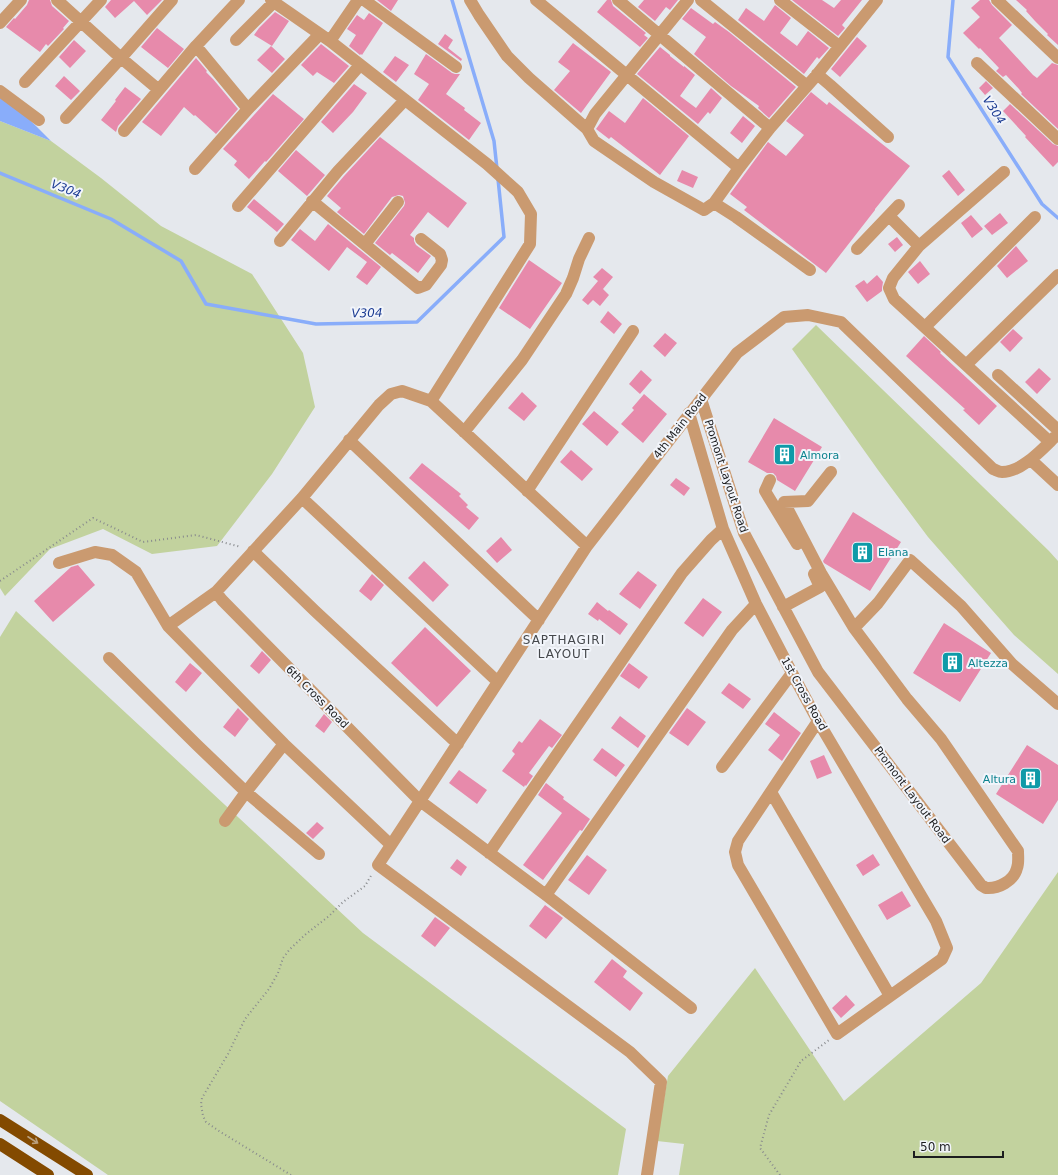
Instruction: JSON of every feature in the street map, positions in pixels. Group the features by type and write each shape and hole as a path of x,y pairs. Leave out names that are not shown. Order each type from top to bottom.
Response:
{"highway":[{"path":"0,1120 87,1175"},
{"path":"0,1144 48,1175"}],"street":[{"path":"0,23 21,0"},
{"path":"57,0 159,90"},
{"path":"25,82 101,0"},
{"path":"66,118 122,58 172,0"},
{"path":"124,131 196,46 239,0"},
{"path":"195,169 248,110 325,37 358,0"},
{"path":"364,0 456,67"},
{"path":"470,0 506,56 587,129 594,141 654,182 704,210 714,203 770,128 808,86 877,0"},
{"path":"536,0 739,168"},
{"path":"618,0 770,128"},
{"path":"587,129 595,114 688,0"},
{"path":"701,0 808,86"},
{"path":"780,0 839,46"},
{"path":"997,0 1058,58"},
{"path":"236,40 273,1 325,37 487,164 518,192 531,214 530,244 431,401"},
{"path":"196,46 248,110"},
{"path":"977,64 1058,139"},
{"path":"238,206 360,65"},
{"path":"817,74 888,137"},
{"path":"0,91 39,120"},
{"path":"280,241 338,171 405,100"},
{"path":"1004,172 920,246 893,278 889,288 894,299 925,328 966,365 1054,438 1031,460 1058,485"},
{"path":"312,202 418,288 426,285 441,265 442,260 440,254 421,239"},
{"path":"365,244 398,202"},
{"path":"714,203 810,270"},
{"path":"857,249 899,205"},
{"path":"889,216 920,246"},
{"path":"925,328 1035,216"},
{"path":"464,432 522,360 566,294 579,259 589,238"},
{"path":"966,365 1058,275"},
{"name":"4th Main Road","path":"647,1175 661,1082 630,1052 378,865 587,546 737,353 784,317 808,315 841,322 993,469 1002,472 1009,471 1018,468 1031,460"},
{"path":"527,491 633,331"},
{"path":"998,375 1058,430"},
{"path":"168,626 216,592 302,498 378,405 391,394 402,391 431,401 587,546"},
{"name":"Promont Layout Road","path":"701,399 744,533 818,672 981,885 986,888 999,887 1012,877 1017,869 1018,851 941,739 898,688 854,628 821,573 784,502 808,501 831,472"},
{"name":"1st Cross Road","path":"689,414 723,529 756,604 818,720 936,921 947,948 942,959 890,996"},
{"path":"349,440 538,620"},
{"path":"770,480 765,491 803,553 820,587 783,607"},
{"path":"302,498 498,682"},
{"path":"489,853 682,573 711,540 723,529"},
{"path":"254,551 315,611 458,744"},
{"path":"59,563 95,552 112,556 136,572 168,626 284,744 391,845"},
{"path":"854,628 878,603 910,560 961,606 1012,664 1058,704"},
{"name":"6th Cross Road","path":"216,592 222,600 420,801 546,895 691,1008"},
{"path":"546,895 732,630 756,604"},
{"path":"109,658 246,792 319,854"},
{"path":"722,767 792,673"},
{"path":"771,792 890,996 837,1034 738,865 735,852 738,841 818,720"},
{"path":"225,821 284,744"}],"path":[{"path":"0,581 93,518 143,542 196,535 254,551"},
{"path":"291,1175 206,1122 203,1116 201,1104 202,1098 228,1054 245,1019 272,984 278,973 283,958 306,934 329,916 343,902 365,886"},
{"path":"780,1175 760,1148 769,1115 801,1061 837,1034"}],"green space":[{"path":"0,121 51,141 101,178 161,226 252,274 303,353 315,407 272,474 217,546 152,554 103,529 50,549 5,596 0,588"},
{"path":"816,325 1058,561 1058,674 1014,635 928,537 878,470 792,349"},
{"path":"16,611 363,933 626,1129 618,1175 108,1175 0,1101 0,637"},
{"path":"1058,872 1058,1175 679,1175 684,1144 657,1141 668,1076 755,968 844,1101 981,983"}],"water":[{"path":"0,90 51,141 0,121"}],"building":[{"path":"29,0 50,0 52,6 69,21 63,28 64,29 48,46 46,44 40,52 6,27 27,5"},
{"path":"111,0 162,0 147,15 134,1 115,18 105,7"},
{"path":"377,0 398,0 391,11"},
{"path":"607,0 611,0 613,6 646,33 644,35 648,38 640,47 597,12"},
{"path":"644,0 678,0 670,10 666,7 655,21 638,7"},
{"path":"792,0 822,0 834,8 841,0 862,0 842,25 845,28 838,36"},
{"path":"980,0 989,0 1012,25 999,38 1033,75 1037,78 1052,63 1058,65 1058,129 1021,94 1022,93 1019,89 1006,75 1003,77 996,71 999,68 963,33 980,17 971,8"},
{"path":"1016,0 1058,0 1058,45 1047,35 1048,34 1026,11 1027,10"},
{"path":"775,5 791,18 780,33 797,46 808,31 829,48 819,59 817,57 804,74 738,20 746,8 764,21"},
{"path":"691,8 713,24 715,22 729,32 796,87 769,118 758,108 759,106 731,86 694,54 706,37 682,19"},
{"path":"275,12 289,21 272,46 254,35"},
{"path":"369,13 383,23 362,55 360,55 349,46 356,35 347,29 357,15 364,20"},
{"path":"157,28 184,49 168,68 141,47"},
{"path":"445,34 453,40 448,48 462,59 461,61 438,44"},
{"path":"857,37 867,46 840,77 831,69"},
{"path":"74,40 86,51 70,68 59,57"},
{"path":"573,43 611,72 581,113 554,90 570,71 558,62"},
{"path":"321,44 349,66 334,83 317,72 313,76 301,65"},
{"path":"271,46 285,59 272,73 257,60"},
{"path":"660,47 695,75 680,96 696,108 711,88 722,98 710,114 708,112 698,124 637,74"},
{"path":"426,54 452,73 460,74 446,94 465,108 464,110 481,123 469,140 418,100 429,84 414,74"},
{"path":"395,56 409,65 396,82 383,72"},
{"path":"196,58 238,109 216,134 184,107 161,136 142,122"},
{"path":"64,76 80,91 71,100 55,86"},
{"path":"986,81 993,88 985,95 979,88"},
{"path":"354,84 367,93 353,112 333,133 321,122"},
{"path":"125,87 141,99 118,126 116,132 101,120"},
{"path":"811,92 827,105 829,102 910,166 826,273 744,210 747,207 730,194 768,142 786,156 804,135 786,121"},
{"path":"273,94 304,119 249,179 234,165 237,161 223,149"},
{"path":"643,98 689,136 660,175 611,137 609,139 596,129 609,111 625,123"},
{"path":"1010,104 1053,144 1058,146 1058,162 1053,167 1003,111"},
{"path":"743,116 755,126 742,143 730,133"},
{"path":"380,137 467,203 448,228 428,212 410,235 414,238 416,245 431,256 418,273 392,253 390,255 375,243 404,206 405,203 403,196 399,195 392,197 364,234 337,212 341,208 327,196"},
{"path":"296,150 325,175 307,196 278,171"},
{"path":"682,170 698,177 693,188 677,181"},
{"path":"949,170 965,190 958,196 942,176"},
{"path":"254,199 284,224 277,232 247,207"},
{"path":"1000,213 1008,223 992,235 984,226"},
{"path":"971,215 983,229 972,238 961,223"},
{"path":"328,224 381,267 367,285 356,277 367,262 347,247 329,271 291,240 300,229 315,241"},
{"path":"897,237 903,245 895,252 888,244"},
{"path":"1016,246 1028,261 1007,278 997,266"},
{"path":"529,260 562,283 530,329 499,308"},
{"path":"920,261 930,274 918,284 908,272"},
{"path":"602,268 613,277 603,289 609,295 600,306 593,300 588,305 582,300 598,281 593,277"},
{"path":"877,275 883,282 882,291 867,302 855,286 864,280 867,284"},
{"path":"608,311 622,324 614,334 600,322"},
{"path":"1013,329 1023,338 1010,352 1000,342"},
{"path":"665,333 677,343 665,357 653,346"},
{"path":"924,336 997,406 979,425 963,410 965,409 906,356"},
{"path":"1039,368 1051,379 1037,394 1025,382"},
{"path":"641,370 652,380 640,394 629,384"},
{"path":"522,392 537,406 524,421 508,408"},
{"path":"644,394 667,414 643,443 621,424 634,410 632,408"},
{"path":"594,411 619,432 607,446 582,424"},
{"name":"Almora","path":"774,418 822,447 795,491 777,480 773,473 767,473 748,462"},
{"path":"571,450 593,469 582,481 560,462"},
{"path":"422,463 461,494 459,496 468,505 466,507 479,518 469,530 409,478"},
{"path":"676,478 690,488 684,496 670,485"},
{"name":"Elana","path":"853,512 901,542 870,591 823,561"},
{"path":"501,537 512,550 497,563 486,551"},
{"path":"424,561 449,585 433,602 408,578"},
{"path":"78,565 95,585 53,622 34,601 71,567"},
{"path":"638,571 657,585 640,609 619,594"},
{"path":"372,574 384,585 371,601 359,591"},
{"path":"703,598 722,612 703,637 684,623"},
{"path":"597,602 628,624 620,635 599,619 598,621 588,614"},
{"name":"Altezza","path":"944,623 991,653 960,702 913,673"},
{"path":"425,627 471,671 437,707 391,663"},
{"path":"262,651 271,660 259,674 250,666"},
{"path":"190,663 202,673 186,692 175,682"},
{"path":"629,663 648,677 639,689 620,676"},
{"path":"729,683 751,699 743,709 721,693"},
{"path":"238,708 249,719 235,737 223,727"},
{"path":"687,708 706,722 688,746 669,733"},
{"path":"774,712 801,733 782,761 768,750 780,735 765,724"},
{"path":"324,714 332,722 324,733 315,726"},
{"path":"620,716 646,736 638,748 611,728"},
{"path":"540,719 562,735 552,748 549,746 529,773 533,776 524,787 502,771 515,754 512,751 519,741 522,743"},
{"name":"Altura","path":"1027,745 1058,765 1058,800 1043,824 996,794"},
{"path":"602,748 625,765 616,777 593,760"},
{"path":"824,755 832,773 817,779 810,761"},
{"path":"459,770 487,790 477,804 449,783"},
{"path":"546,783 564,797 563,799 590,819 582,831 580,830 543,880 523,865 562,813 538,795"},
{"path":"317,822 324,828 313,839 306,833"},
{"path":"873,854 880,865 863,876 856,865"},
{"path":"587,855 607,870 589,895 568,880"},
{"path":"457,859 467,867 461,876 450,868"},
{"path":"902,891 911,906 887,920 878,905"},
{"path":"545,905 563,918 546,939 529,926"},
{"path":"435,917 450,928 435,947 421,936"},
{"path":"612,959 627,971 623,977 643,993 630,1011 594,982"},
{"path":"846,995 855,1005 841,1018 832,1008"}],"waterway":[{"name":"V304","path":"452,0 494,141 497,169"},
{"name":"V304","path":"953,0 948,57 1042,204 1058,218"},
{"name":"V304","path":"0,173 111,219 181,261 206,304 316,324 417,322 504,237 498,179"}],"place":[{"name":"Almora","path":"785,455"},
{"name":"Elana","path":"862,552"},
{"name":"Altezza","path":"952,663"},
{"name":"Altura","path":"1031,779"}],"district":[{"name":"SAPTHAGIRI LAYOUT","path":"564,647"}]}
